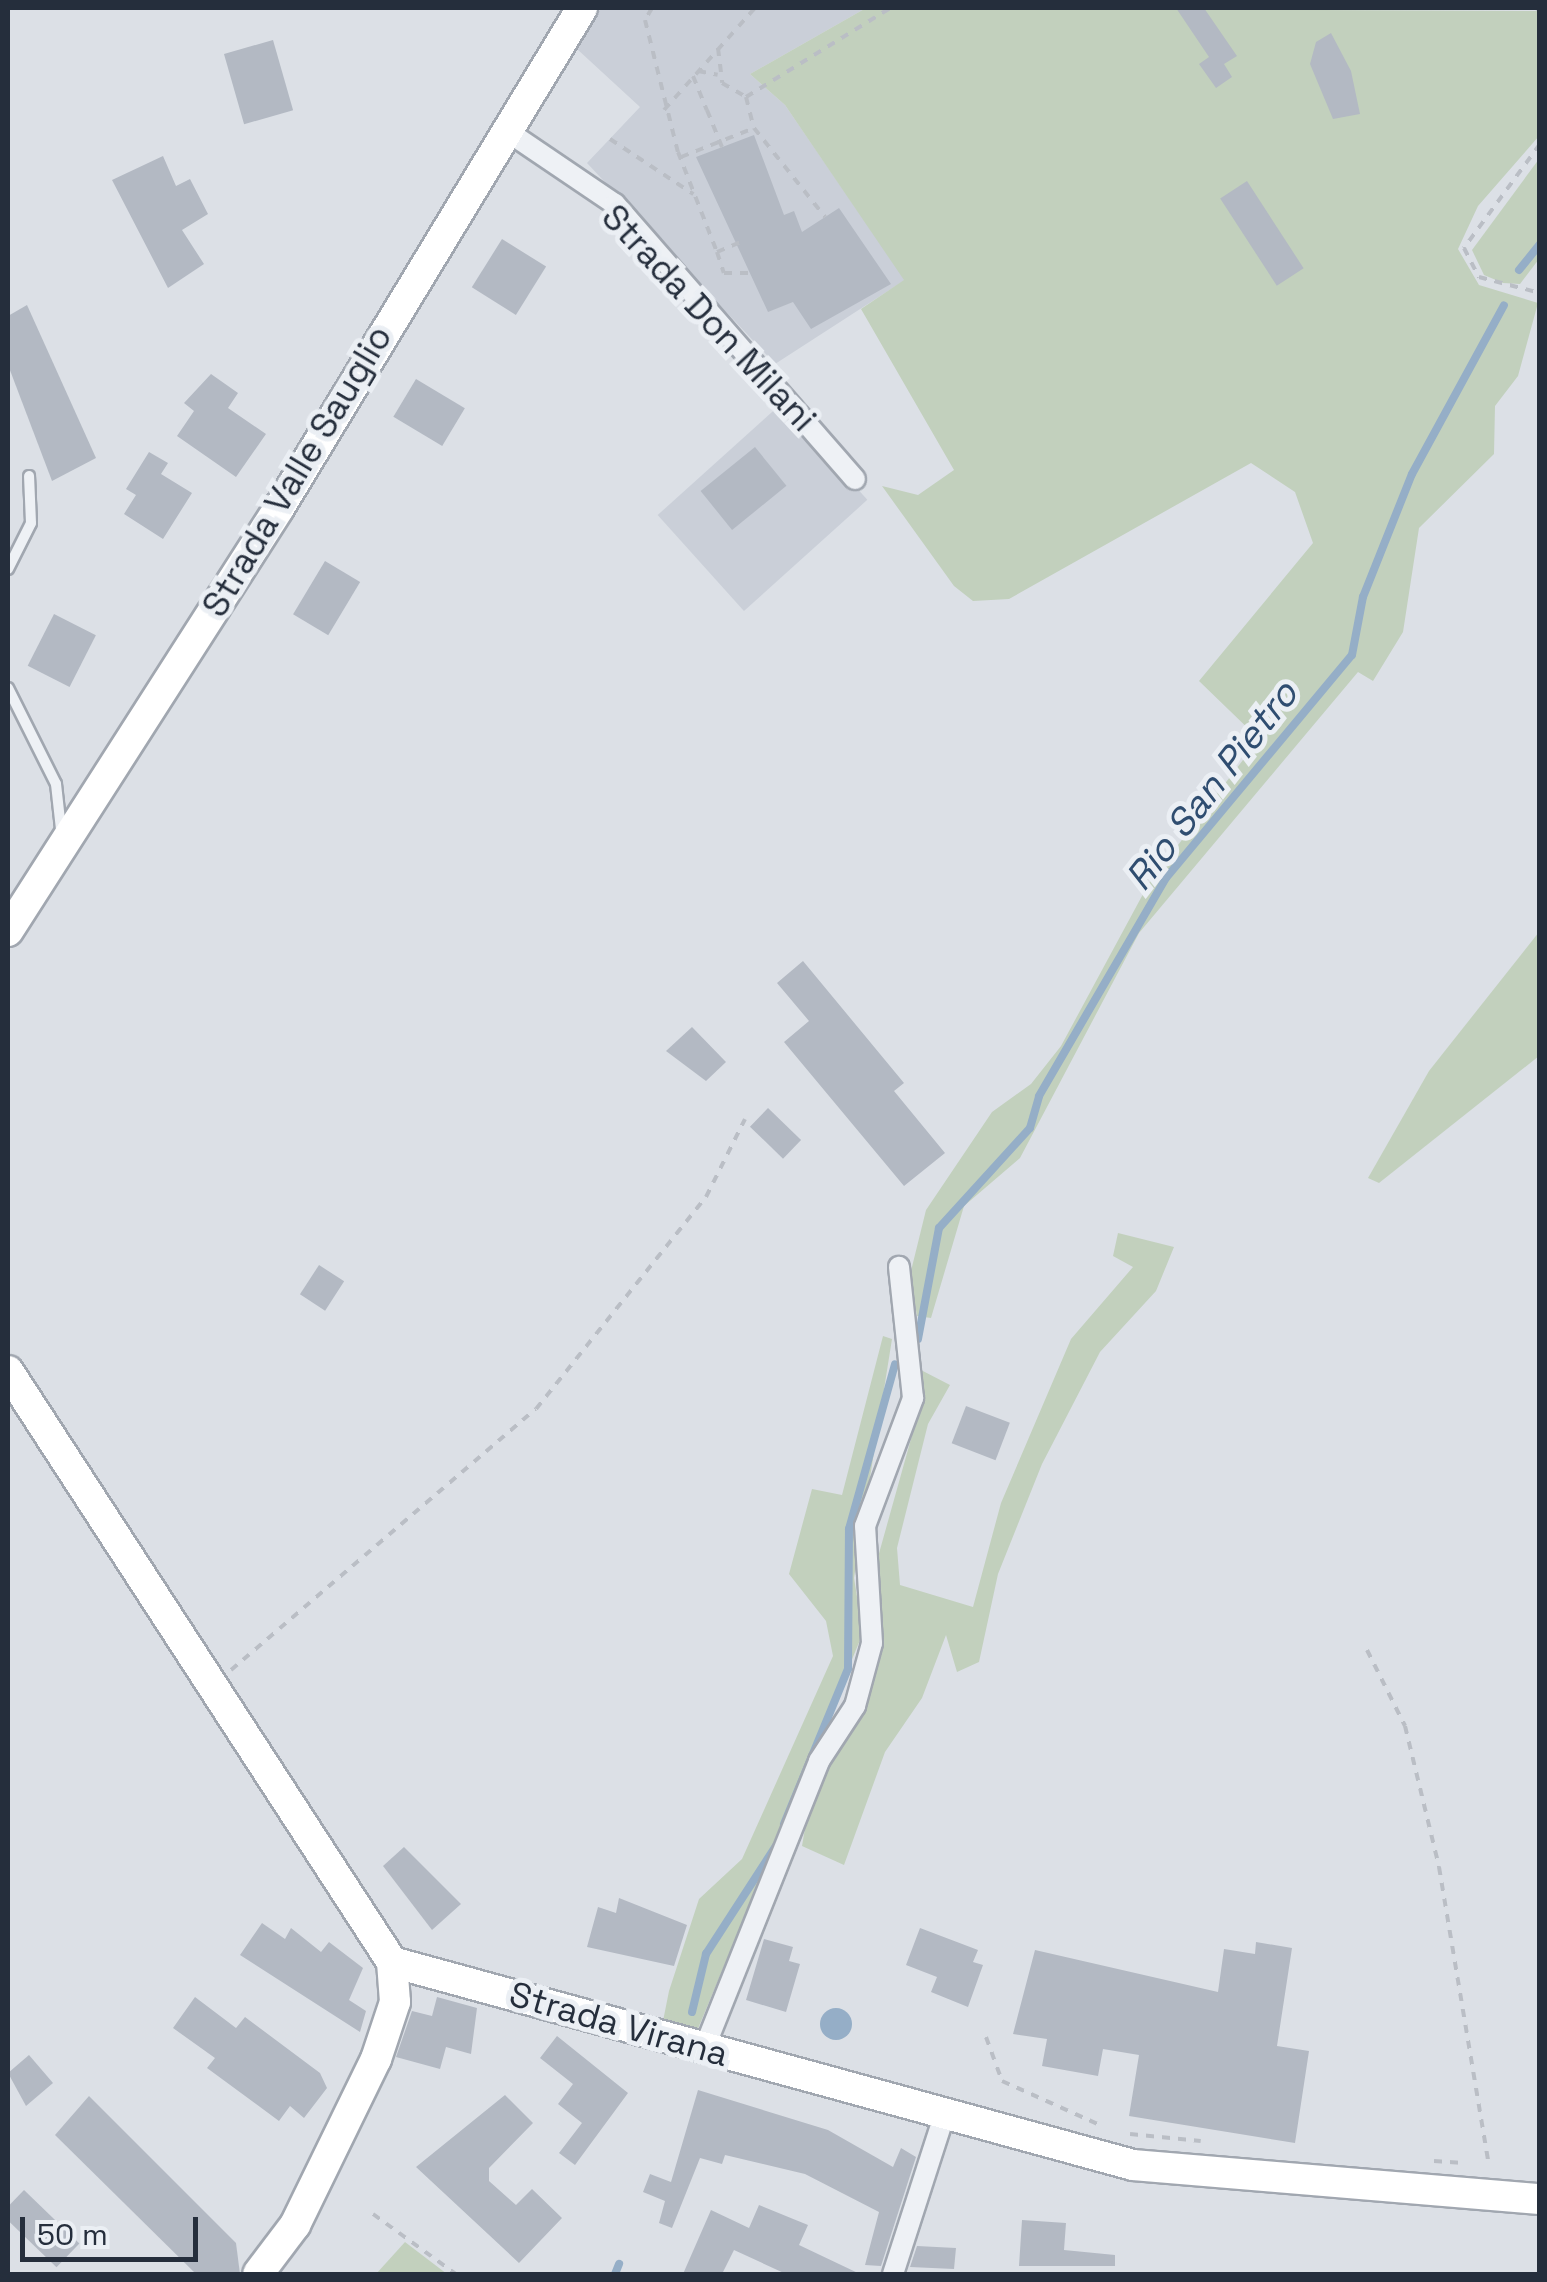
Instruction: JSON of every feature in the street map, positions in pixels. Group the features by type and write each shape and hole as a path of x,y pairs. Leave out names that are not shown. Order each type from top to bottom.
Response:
{"street":[{"name":"Strada Valle Sauglio","path":"8,931 582,8"},
{"name":"Strada Don Milani","path":"507,131 614,204 855,479"},
{"path":"704,2049 819,1761 855,1706 872,1643 865,1526 912,1398 900,1267"},
{"path":"8,1372 215,1681 392,1962 394,2002 376,2059 295,2225 258,2274"},
{"name":"Strada Virana","path":"392,1962 1133,2165 1492,2181 1540,2199"},
{"path":"893,2274 944,2116"}],"lane":[{"path":"8,569 31,523 29,476"},
{"path":"8,688 56,784 60,846"}],"path":[{"path":"652,8 645,20 664,110 724,274 753,274"},
{"path":"664,110 754,8"},
{"path":"746,98 890,8"},
{"path":"718,48 720,76"},
{"path":"698,71 720,76 746,98 754,128 824,217"},
{"path":"693,76 722,148"},
{"path":"681,156 754,128"},
{"path":"610,139 696,196"},
{"path":"1540,144 1464,248 1480,276 1540,292"},
{"path":"717,252 741,242"},
{"path":"215,1681 536,1410 706,1197 745,1119"},
{"path":"1367,1650 1404,1726 1439,1866 1492,2181 1416,2160"},
{"path":"986,2037 1002,2081 1109,2129"},
{"path":"1124,2134 1217,2143"},
{"path":"373,2214 456,2274"}],"shaded area":[{"path":"601,8 866,8 750,74 785,105 905,280 775,364 587,163 640,107 577,49"},
{"path":"781,404 867,500 744,611 658,515"}],"green space":[{"path":"866,8 1539,11 1539,136 1478,206 1458,249 1479,285 1538,303 1518,376 1495,406 1494,454 1419,528 1403,632 1373,681 1358,672 1139,933 1020,1158 964,1206 931,1318 917,1316 910,1275 926,1210 992,1112 1031,1084 1061,1046 1149,883 1259,739 1199,681 1313,543 1295,492 1251,463 1009,599 973,601 954,586 882,486 918,495 954,470 861,309 904,280 785,105 750,74"},
{"path":"1539,159 1539,259 1520,284 1503,283 1484,275 1472,250"},
{"path":"1539,932 1539,1056 1379,1183 1368,1178 1429,1071"},
{"path":"1118,1233 1174,1247 1156,1291 1100,1352 1042,1464 998,1574 979,1662 957,1672 946,1635 922,1698 885,1752 844,1865 802,1846 810,1799 858,1712 871,1582 923,1396 919,1369 950,1385 928,1424 897,1548 900,1585 973,1607 1001,1503 1071,1339 1133,1267 1113,1256"},
{"path":"883,1336 892,1339 854,1578 863,1633 697,2031 663,2021 699,1899 742,1859 833,1656 826,1621 789,1574 812,1489 842,1495"},
{"path":"405,2242 447,2274 376,2274"}],"water":[{"path":"836,2008 847,2013 852,2024 847,2035 836,2040 825,2035 820,2024 825,2013"}],"building":[{"path":"1176,8 1204,8 1237,56 1224,64 1232,77 1216,88 1199,64 1209,57"},
{"path":"1331,33 1351,71 1360,114 1333,119 1310,64 1316,42"},
{"path":"273,40 293,110 244,124 224,54"},
{"path":"754,135 784,215 794,211 802,232 839,208 891,284 811,329 793,302 768,312 696,157"},
{"path":"163,156 176,186 190,179 208,214 182,230 204,264 168,288 112,180"},
{"path":"1247,181 1304,268 1277,286 1220,198"},
{"path":"502,239 546,267 516,315 472,287"},
{"path":"27,305 96,458 52,481 8,365 8,316"},
{"path":"211,374 238,393 228,408 266,434 236,477 177,436 194,411 184,403"},
{"path":"416,379 465,408 442,446 393,417"},
{"path":"755,447 786,486 732,530 701,491"},
{"path":"149,452 168,463 161,474 192,493 163,539 124,514 136,495 126,489"},
{"path":"325,561 360,582 328,635 293,614"},
{"path":"54,614 96,635 70,687 28,666"},
{"path":"803,961 904,1083 894,1091 945,1153 904,1186 784,1042 809,1021 777,983"},
{"path":"692,1027 726,1062 706,1081 666,1051"},
{"path":"768,1108 801,1140 783,1159 750,1127"},
{"path":"319,1265 344,1281 325,1311 300,1294"},
{"path":"966,1406 1010,1423 996,1460 952,1443"},
{"path":"404,1847 461,1904 432,1930 383,1866"},
{"path":"619,1898 687,1925 674,1966 587,1947 598,1907 616,1913"},
{"path":"262,1923 285,1939 291,1928 321,1952 329,1942 363,1968 349,2000 366,2011 360,2032 240,1955"},
{"path":"920,1928 978,1950 973,1962 983,1965 968,2007 931,1992 937,1977 906,1965"},
{"path":"764,1939 793,1947 789,1961 800,1964 786,2012 746,2000"},
{"path":"1256,1942 1292,1948 1277,2046 1309,2051 1295,2143 1129,2116 1139,2055 1103,2049 1098,2076 1042,2066 1047,2039 1013,2034 1035,1950 1218,1992 1224,1949 1255,1954"},
{"path":"195,1997 236,2028 245,2017 320,2073 327,2088 304,2118 290,2106 279,2121 207,2068 215,2058 173,2028"},
{"path":"437,1997 477,2008 471,2054 446,2047 440,2069 396,2057 412,2011 432,2016"},
{"path":"557,2036 628,2093 575,2165 559,2153 582,2123 558,2104 573,2084 540,2058"},
{"path":"29,2055 53,2083 26,2106 8,2073"},
{"path":"698,2090 828,2130 893,2167 901,2148 916,2157 881,2266 865,2265 879,2212 805,2174 725,2155 722,2164 700,2158 672,2228 659,2223 665,2201 643,2192 650,2174 671,2182"},
{"path":"505,2095 533,2123 489,2168 489,2181 516,2205 532,2189 562,2218 519,2263 416,2167"},
{"path":"89,2096 236,2243 240,2274 196,2274 55,2135"},
{"path":"24,2190 79,2243 56,2267 8,2220 8,2207"},
{"path":"759,2205 808,2225 799,2245 860,2274 786,2274 734,2250 722,2274 683,2274 711,2210 749,2228"},
{"path":"1022,2220 1066,2223 1064,2250 1115,2255 1115,2266 1019,2266"},
{"path":"917,2246 956,2248 954,2269 910,2267"}],"waterway":[{"name":"Rio San Pietro","path":"1519,270 1540,244"},
{"name":"Rio San Pietro","path":"918,1339 939,1228 1030,1128 1039,1096 1166,878 1352,655 1363,597 1412,474 1504,305"},
{"name":"Rio San Pietro","path":"784,1824 848,1669 849,1529 895,1364"},
{"name":"Rio San Pietro","path":"692,2012 706,1954 776,1846"},
{"name":"Rio San Pietro","path":"615,2274 619,2264"}]}
